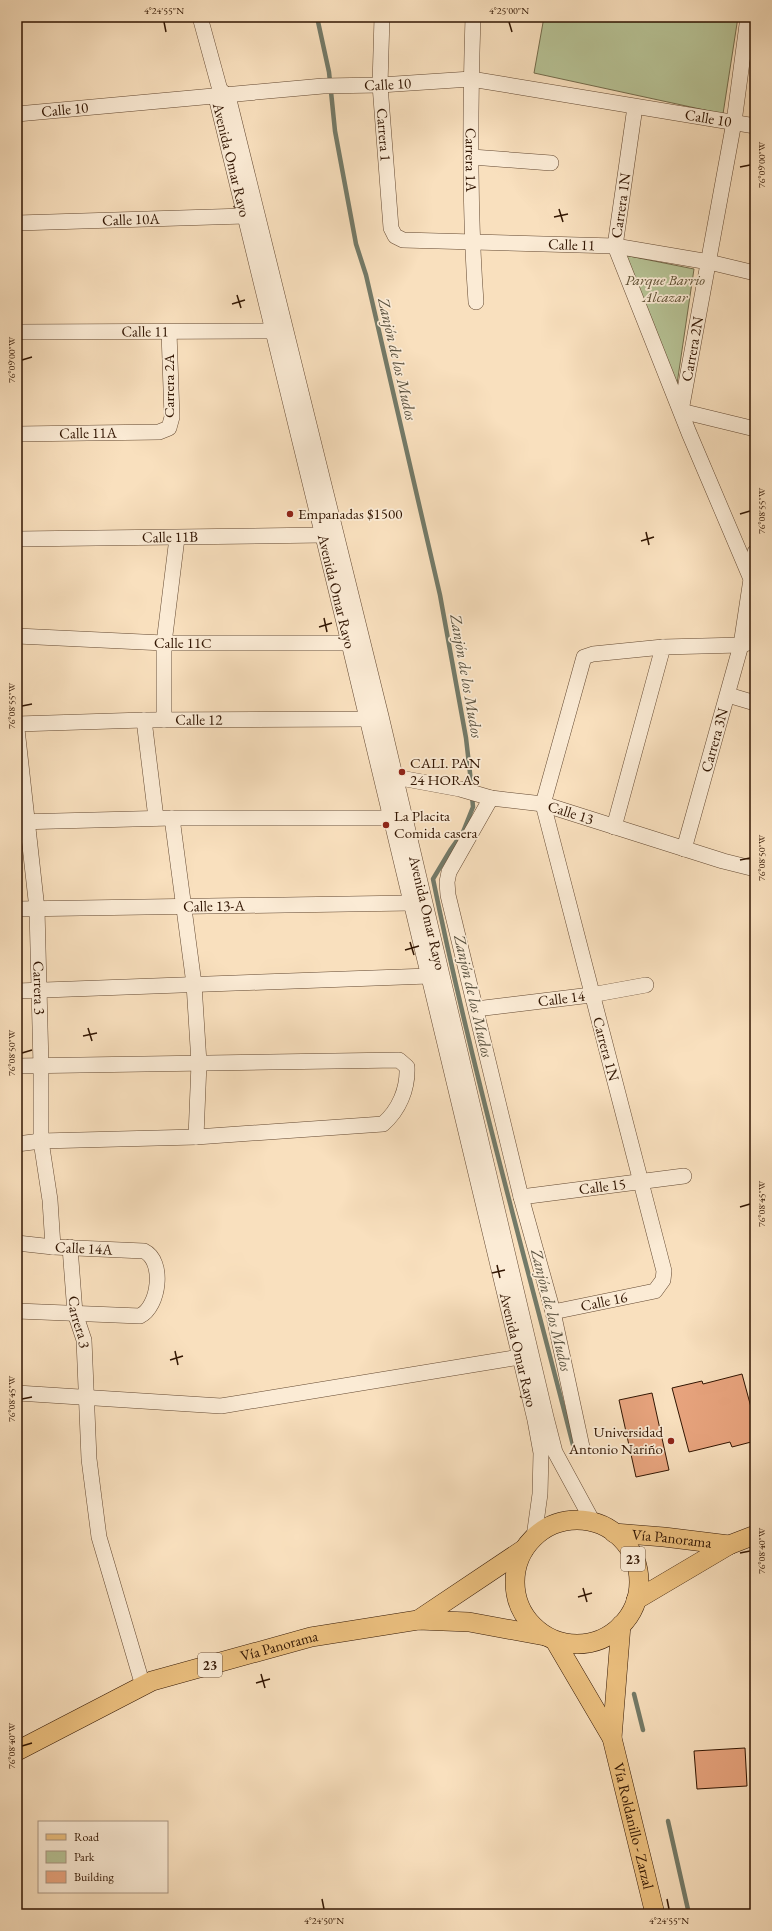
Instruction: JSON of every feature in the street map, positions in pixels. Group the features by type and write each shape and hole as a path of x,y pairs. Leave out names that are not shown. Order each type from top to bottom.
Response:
{"main road":[{"name":"23","path":"529,1543 556,1524 581,1520 593,1522 614,1533 627,1547 635,1563 638,1581 636,1600 630,1613 621,1625 612,1633 591,1643 567,1644 550,1638"},
{"name":"Vía Panorama","path":"614,1533 664,1537 729,1545"},
{"name":"Vía Panorama","path":"636,1600 729,1545 755,1535"},
{"name":"Vía Panorama","path":"418,1620 529,1543"},
{"path":"529,1543 516,1567 515,1587 519,1606 530,1623 550,1638"},
{"name":"Vía Panorama","path":"17,1751 152,1681 311,1637 418,1620 476,1623 550,1638"},
{"name":"Vía Roldanillo - Zarzal","path":"612,1738 621,1625"},
{"name":"Vía Roldanillo - Zarzal","path":"550,1638 612,1738 655,1914"}],"street":[{"path":"200,17 221,94"},
{"name":"Carrera 1","path":"382,17 380,85 391,228"},
{"name":"Carrera 1A","path":"473,17 471,79 472,241 476,302"},
{"name":"Carrera 2N","path":"681,411 734,122 748,17"},
{"name":"Calle 10","path":"17,114 221,94 330,86 380,85 471,79 755,126"},
{"name":"Avenida Omar Rayo","path":"221,94 245,216 349,643 374,718"},
{"name":"Avenida Omar Rayo","path":"221,94 553,1445 555,1452 593,1522"},
{"name":"Carrera 1N","path":"635,107 615,246 681,411"},
{"path":"472,157 551,163"},
{"name":"Calle 10A","path":"17,223 245,216"},
{"name":"Calle 11","path":"391,228 395,236 403,240 615,246 709,262 755,272"},
{"name":"Calle 11","path":"17,332 273,330"},
{"name":"Carrera 2A","path":"159,432 168,428 172,417 169,332"},
{"path":"681,411 755,429"},
{"path":"681,411 753,584"},
{"name":"Calle 11A","path":"17,434 159,432"},
{"name":"Calle 11B","path":"17,539 323,535"},
{"path":"164,720 164,644 177,538"},
{"path":"741,645 753,584 755,552"},
{"name":"Calle 11C","path":"17,636 164,644 349,643"},
{"path":"543,804 584,657 593,654 663,647 741,645 755,641"},
{"name":"Carrera 3N","path":"684,849 741,645"},
{"path":"614,827 663,647"},
{"path":"728,695 755,703"},
{"name":"Calle 12","path":"17,724 144,720 374,718"},
{"path":"144,720 156,818"},
{"name":"Carrera 3","path":"17,729 22,822 37,909 41,1066 41,1141 50,1200 53,1246"},
{"name":"Avenida Omar Rayo","path":"389,779 391,818 535,1420 541,1453 540,1494 529,1543"},
{"name":"Calle 13","path":"389,779 460,789 491,798 543,804 755,870"},
{"path":"491,798 449,872 447,882 520,1197 553,1312 582,1447"},
{"name":"Carrera 1N","path":"543,804 591,995 664,1271 663,1280 655,1291"},
{"path":"22,822 156,818 391,818"},
{"path":"172,818 194,984 199,1063 196,1137"},
{"name":"Calle 13-A","path":"17,909 411,903"},
{"path":"17,991 429,976"},
{"name":"Calle 14","path":"476,1009 591,995 646,985"},
{"path":"17,1066 399,1060 407,1067 407,1077 398,1107 383,1124 196,1137 41,1141 17,1144"},
{"name":"Calle 15","path":"520,1197 684,1176"},
{"name":"Calle 14A","path":"17,1243 144,1251 150,1254 155,1260 157,1280 156,1293 147,1313 140,1316 75,1313"},
{"name":"Carrera 3","path":"70,1247 75,1313 84,1340 89,1459 99,1537 143,1686"},
{"name":"Calle 16","path":"553,1312 655,1291"},
{"path":"17,1311 75,1313"},
{"path":"17,1393 221,1406 520,1357"}],"green space":[{"path":"544,17 738,17 723,114 534,73"},
{"name":"Parque Barrio Alcazar","path":"624,255 694,269 677,384"}],"building":[{"path":"742,1374 755,1422 755,1441 732,1447 730,1442 689,1452 672,1388 702,1381 703,1384"},
{"path":"652,1393 669,1470 636,1477 619,1400"},
{"path":"745,1748 747,1786 697,1789 694,1751"}],"waterway":[{"name":"Zanjón de los Mudos","path":"317,17 329,72 335,131 356,244 366,275 440,595 466,738 473,807 463,832 433,879 448,950 482,1092 573,1445"},
{"name":"Zanjón de los Mudos","path":"634,1694 643,1730"},
{"name":"Zanjón de los Mudos","path":"668,1821 689,1914"}],"place":[{"name":"Empanadas $1500","path":"290,514"},
{"name":"CALI. PAN 24 HORAS","path":"402,772"},
{"name":"La Placita Comida casera","path":"386,825"},
{"name":"Universidad Antonio Nariño","path":"671,1441"}]}
